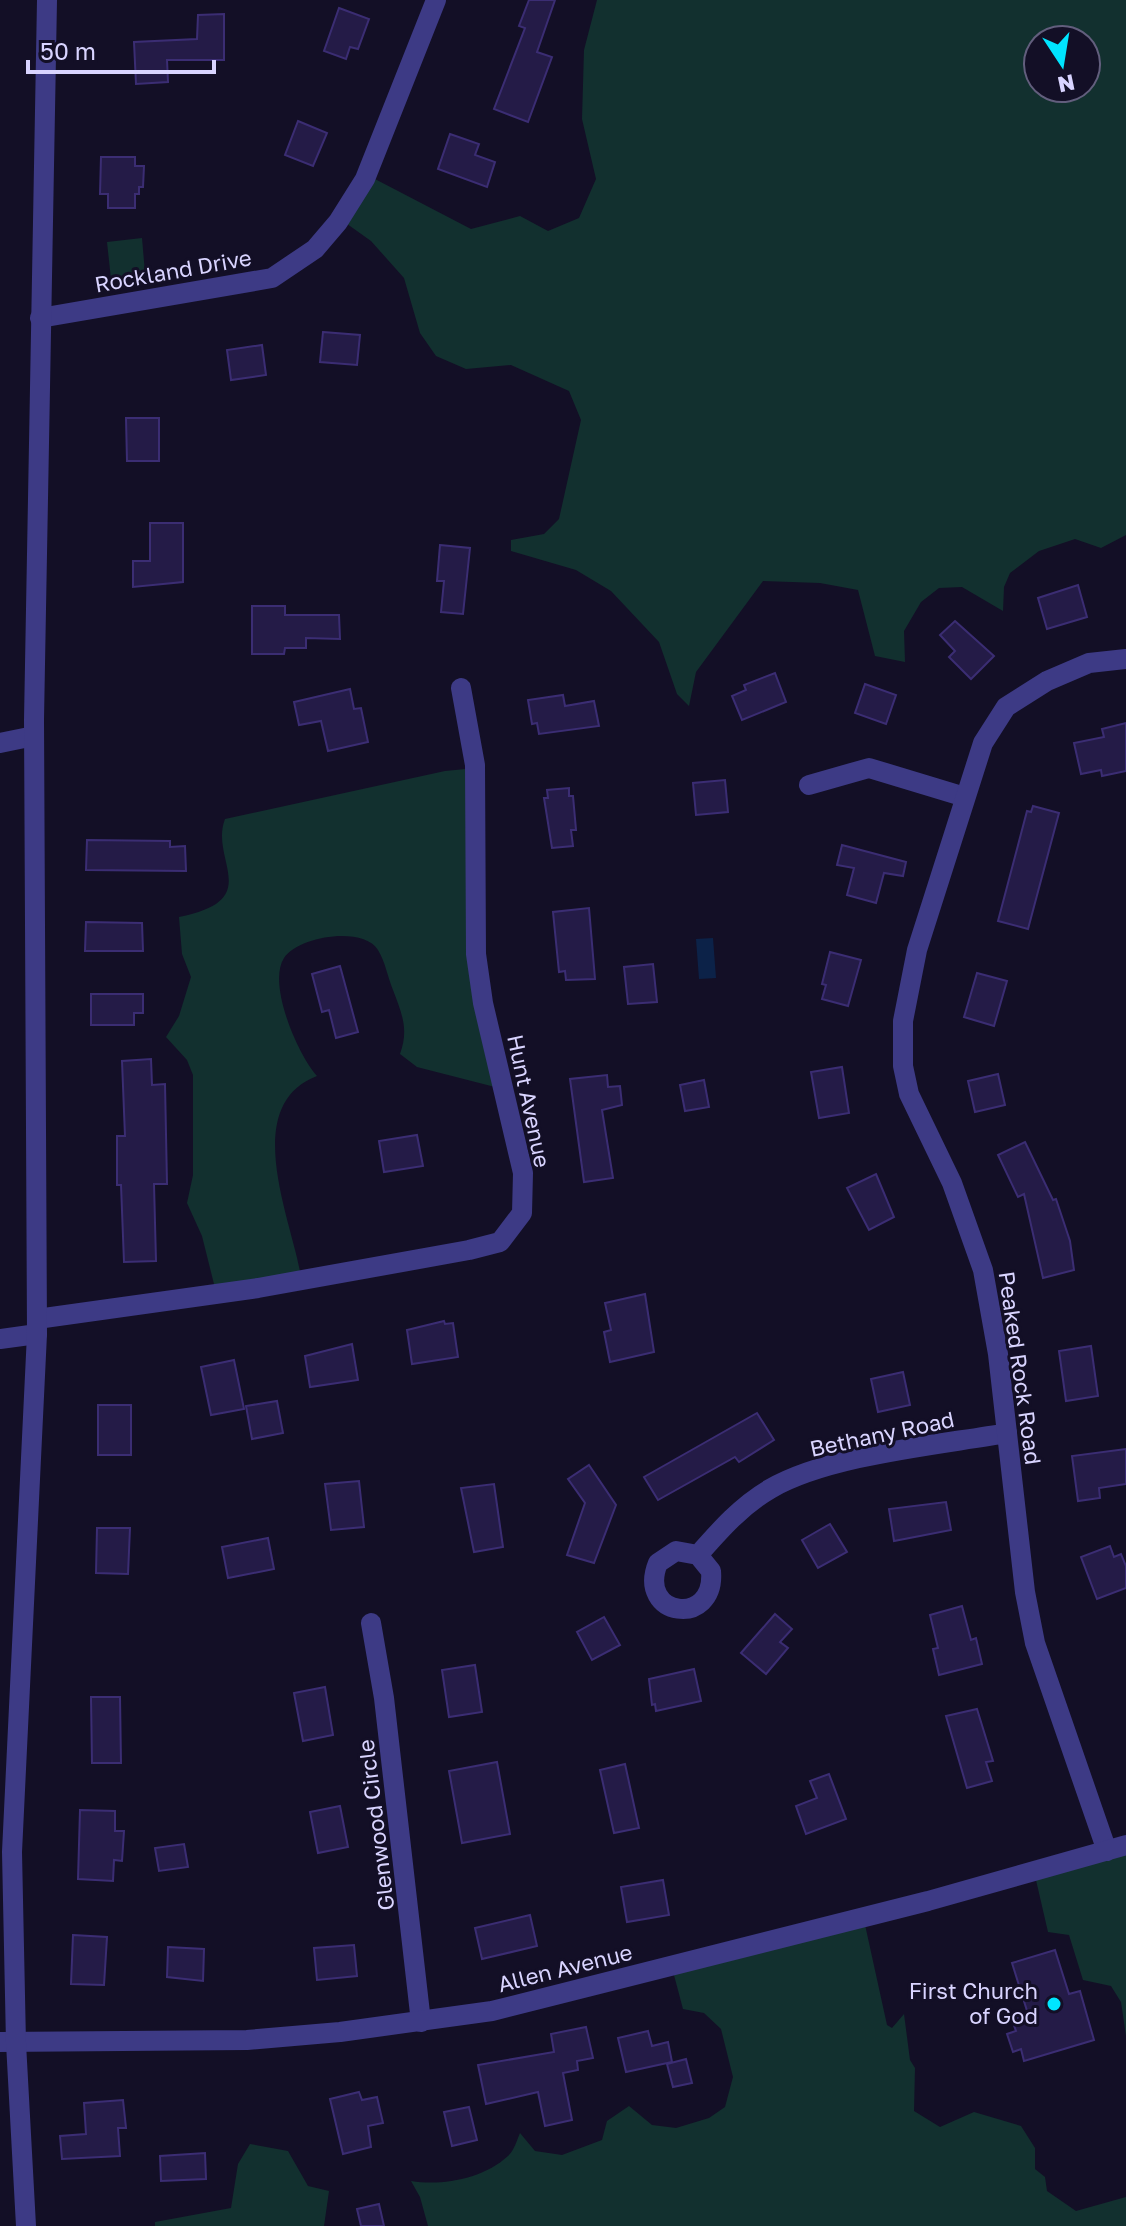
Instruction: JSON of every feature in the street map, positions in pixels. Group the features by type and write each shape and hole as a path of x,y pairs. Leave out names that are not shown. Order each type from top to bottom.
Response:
{"street":[{"path":"26,2226 8,2042 12,1852 37,1326 34,736 47,0"},
{"name":"Rockland Drive","path":"40,318 272,278 315,249 365,179 436,0"},
{"name":"Peaked Rock Road","path":"1116,1848 1035,1643 1025,1592 998,1354 976,1245 952,1183 915,1109 903,1066 903,1021 917,950 983,743 1006,707 1047,681 1089,663 1126,659"},
{"name":"Hunt Avenue","path":"0,1339 37,1326 469,1250 500,1242 522,1213 523,1173 483,1003 476,954 475,765 461,688"},
{"path":"0,743 34,736"},
{"path":"809,785 869,768 965,797"},
{"name":"Bethany Road","path":"698,1555 728,1520 771,1488 809,1473 1007,1433"},
{"name":"Glenwood Circle","path":"371,1623 384,1698 421,2022"},
{"name":"Allen Avenue","path":"8,2042 247,2040 421,2022 492,2011 722,1954 1116,1848"}],"green space":[{"path":"597,0 1126,0 1126,535 1101,548 1075,539 1039,551 1010,573 1004,587 1003,611 962,587 939,588 921,602 904,631 905,662 875,656 858,590 820,583 763,581 696,672 689,706 677,694 659,642 611,591 576,570 511,551 511,540 544,534 559,519 581,420 569,391 511,365 466,369 436,356 420,333 404,278 371,241 343,221 373,178 471,229 520,216 548,231 579,218 596,179 582,119 584,50"},
{"path":"142,238 145,273 111,279 107,242"},
{"path":"476,768 475,870 495,1087 417,1067 400,1054 404,1037 402,1014 383,959 370,943 346,936 331,937 316,939 292,950 284,958 280,970 282,1001 301,1052 317,1076 294,1091 280,1112 275,1138 276,1166 301,1277 215,1288 202,1236 187,1203 193,1175 193,1075 187,1060 166,1037 179,1016 191,977 182,954 179,917 205,910 221,900 228,889 222,834 225,819 445,771"},
{"path":"1126,1846 1126,2036 1121,2002 1111,1986 1083,1980 1069,1935 1048,1932 1033,1867"},
{"path":"862,1911 887,2025 892,2028 904,2014 910,2060 915,2068 914,2111 940,2127 974,2112 1021,2126 1035,2148 1035,2169 1045,2177 1047,2191 1076,2211 1126,2197 1126,2226 428,2226 420,2197 411,2181 449,2181 487,2170 510,2154 520,2133 535,2151 562,2155 602,2140 607,2121 629,2106 652,2125 676,2128 709,2118 725,2107 733,2077 721,2029 704,2013 683,2009 670,1960"},
{"path":"250,2144 288,2151 308,2186 329,2191 324,2226 155,2226 155,2222 231,2208 238,2164"}],"water":[{"path":"713,938 716,978 699,979 696,939"}],"building":[{"path":"529,0 555,0 537,52 552,57 528,122 494,109 525,28 519,26"},
{"path":"339,8 369,19 358,49 350,47 346,59 324,51"},
{"path":"224,14 224,60 167,60 168,82 136,84 134,42 197,39 198,15"},
{"path":"298,121 327,133 313,166 285,155"},
{"path":"450,134 479,144 475,155 495,162 487,187 438,169"},
{"path":"101,157 135,157 135,166 144,166 143,187 139,187 139,194 135,194 135,208 108,208 108,194 100,194"},
{"path":"323,332 360,335 357,365 320,362"},
{"path":"262,345 266,375 231,380 227,350"},
{"path":"126,418 159,418 159,461 127,461"},
{"path":"150,523 183,523 183,582 133,587 133,561 150,561"},
{"path":"440,545 470,548 463,614 441,612 444,581 437,581"},
{"path":"1078,585 1087,617 1047,629 1038,598"},
{"path":"252,606 285,606 285,615 339,615 340,639 306,638 306,648 285,648 284,654 252,654"},
{"path":"955,621 994,656 971,679 949,657 955,651 940,635"},
{"path":"775,673 786,702 742,720 732,696 746,690 744,685"},
{"path":"865,684 896,695 886,724 855,713"},
{"path":"350,689 354,709 361,708 368,742 328,751 321,721 299,725 294,702"},
{"path":"563,695 565,706 594,701 599,726 539,734 537,723 532,724 528,700"},
{"path":"1126,723 1126,771 1102,776 1101,770 1081,774 1074,743 1104,737 1102,729"},
{"path":"725,780 728,812 696,815 693,783"},
{"path":"569,788 569,796 573,796 576,830 571,830 573,846 552,848 544,798 548,798 547,790"},
{"path":"1033,806 1059,813 1028,929 998,921 1027,811 1031,812"},
{"path":"87,840 170,841 170,847 185,846 186,871 86,870"},
{"path":"842,845 906,862 903,876 884,873 876,903 847,895 854,868 837,865"},
{"path":"589,908 595,979 566,980 565,971 559,972 553,912"},
{"path":"86,922 142,923 143,951 85,951"},
{"path":"830,952 861,960 848,1006 822,999 826,985 822,984"},
{"path":"653,964 657,1002 628,1004 624,967"},
{"path":"340,966 358,1032 336,1038 329,1010 322,1012 312,974"},
{"path":"977,973 1007,981 994,1026 964,1017"},
{"path":"91,994 143,994 143,1013 134,1013 134,1025 91,1025"},
{"path":"151,1059 152,1085 165,1084 167,1184 154,1184 156,1261 124,1262 121,1185 117,1185 117,1136 125,1136 122,1061"},
{"path":"842,1067 849,1113 819,1118 811,1072"},
{"path":"998,1074 1005,1105 975,1112 968,1081"},
{"path":"607,1075 608,1087 620,1086 622,1105 602,1110 613,1178 584,1182 570,1079"},
{"path":"704,1080 709,1107 685,1111 680,1085"},
{"path":"417,1135 423,1166 384,1172 379,1141"},
{"path":"1025,1142 1053,1200 1056,1199 1070,1241 1074,1270 1043,1278 1024,1194 1018,1197 998,1155"},
{"path":"876,1174 894,1217 869,1230 847,1188"},
{"path":"645,1294 654,1352 610,1362 604,1332 611,1330 605,1303"},
{"path":"444,1321 445,1324 453,1323 458,1357 412,1364 407,1330"},
{"path":"352,1344 358,1380 310,1387 305,1356"},
{"path":"1091,1346 1098,1396 1066,1401 1059,1351"},
{"path":"234,1360 244,1409 211,1415 201,1367"},
{"path":"903,1372 910,1405 878,1412 871,1379"},
{"path":"277,1401 283,1433 252,1439 246,1406"},
{"path":"98,1405 131,1405 131,1455 98,1455"},
{"path":"757,1413 774,1440 739,1462 735,1457 658,1500 644,1477"},
{"path":"1126,1449 1126,1484 1099,1488 1100,1498 1078,1501 1072,1456"},
{"path":"589,1465 616,1505 594,1563 567,1555 585,1503 568,1479"},
{"path":"359,1481 364,1527 331,1530 325,1484"},
{"path":"494,1484 503,1547 474,1552 461,1488"},
{"path":"946,1502 951,1530 894,1541 889,1509"},
{"path":"830,1524 847,1552 818,1568 802,1540"},
{"path":"97,1528 130,1528 128,1574 96,1573"},
{"path":"268,1538 274,1569 228,1578 222,1547"},
{"path":"1110,1546 1114,1557 1121,1554 1126,1566 1126,1588 1097,1599 1081,1557"},
{"path":"962,1606 971,1640 976,1638 982,1664 939,1675 933,1649 938,1648 930,1615"},
{"path":"775,1614 792,1629 780,1642 788,1648 766,1674 741,1653"},
{"path":"604,1617 620,1645 592,1660 577,1632"},
{"path":"475,1665 482,1712 449,1717 442,1670"},
{"path":"694,1669 701,1701 656,1711 655,1704 652,1705 649,1679"},
{"path":"325,1687 333,1735 303,1741 294,1693"},
{"path":"91,1697 120,1697 121,1763 92,1763"},
{"path":"977,1709 993,1761 986,1762 992,1781 967,1788 946,1716"},
{"path":"497,1762 510,1834 462,1843 449,1771"},
{"path":"625,1764 639,1828 614,1833 600,1770"},
{"path":"829,1774 846,1819 806,1834 796,1806 817,1798 810,1781"},
{"path":"340,1806 348,1847 318,1853 310,1812"},
{"path":"80,1810 115,1811 115,1831 124,1831 122,1861 114,1860 113,1881 78,1879"},
{"path":"184,1844 188,1867 159,1871 155,1848"},
{"path":"663,1880 669,1915 627,1922 621,1887"},
{"path":"530,1915 537,1946 482,1959 475,1928"},
{"path":"73,1935 107,1937 104,1985 71,1984"},
{"path":"354,1945 357,1976 317,1980 314,1948"},
{"path":"168,1947 204,1949 203,1981 167,1977"},
{"name":"First Church of God","path":"1055,1950 1069,1994 1080,1991 1094,2040 1024,2061 1021,2049 1013,2052 1007,2034 1016,2031 1012,2020 1028,2014 1012,1963"},
{"path":"586,2027 593,2058 577,2061 578,2070 563,2073 572,2120 545,2126 538,2092 486,2104 478,2065 554,2052 551,2034"},
{"path":"648,2031 652,2046 668,2042 672,2062 626,2072 618,2038"},
{"path":"686,2059 692,2083 673,2087 667,2064"},
{"path":"359,2092 362,2100 377,2097 383,2123 368,2126 371,2147 343,2154 330,2099"},
{"path":"123,2100 126,2128 118,2128 120,2156 62,2159 60,2136 86,2134 84,2103"},
{"path":"469,2107 477,2140 452,2146 444,2112"},
{"path":"205,2153 206,2179 161,2181 160,2156"},
{"path":"379,2204 384,2226 361,2226 357,2209"}],"place":[{"name":"First Church of God","path":"1054,2004"}]}
